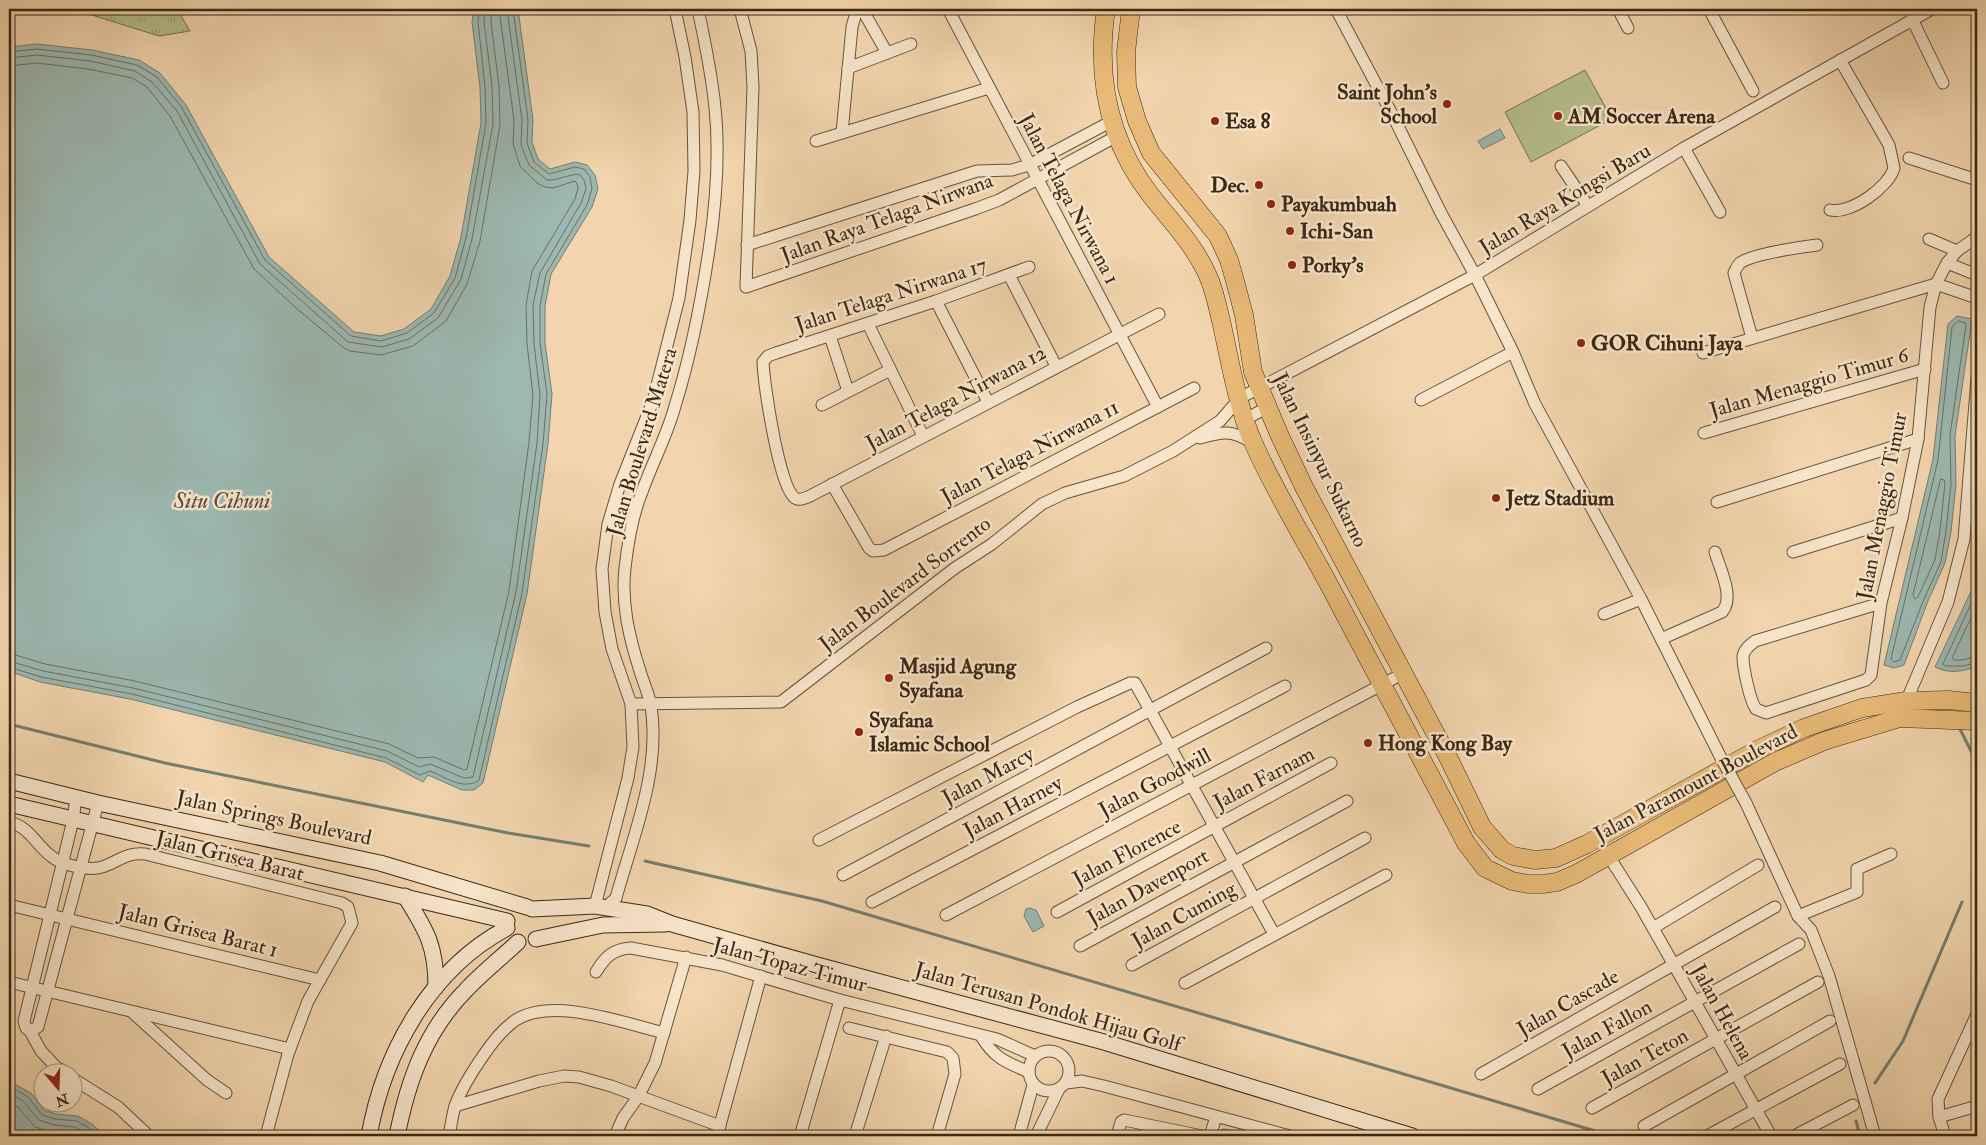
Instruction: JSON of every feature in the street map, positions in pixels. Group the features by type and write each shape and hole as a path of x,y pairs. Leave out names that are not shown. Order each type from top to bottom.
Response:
{"main road":[{"name":"Jalan Insinyur Sukarno","path":"1106,9 1101,57 1104,84 1114,128 1130,164 1150,194 1198,256 1209,278 1244,420 1254,443 1268,473 1460,831"},
{"name":"Jalan Insinyur Sukarno","path":"1131,9 1126,52 1127,88 1137,121 1151,153 1218,236 1229,260 1244,316 1253,372 1259,389 1304,487 1447,755 1482,827 1490,838"},
{"path":"1318,564 1339,553"},
{"name":"Jalan Paramount Boulevard","path":"1490,838 1502,850 1513,856 1535,860 1556,858 1587,844 1757,750 1804,728 1862,708 1906,701 1949,700 1977,702"},
{"name":"Jalan Paramount Boulevard","path":"1460,831 1475,857 1485,868 1512,881 1528,884 1557,882 1775,762 1824,741 1900,718 1977,721"},
{"name":"Jalan Springs Boulevard","path":"9,781 98,803 380,863 530,908"},
{"path":"9,804 92,825 405,896 507,924"},
{"path":"405,896 422,924 432,946 436,964 436,987"},
{"path":"482,917 492,896"},
{"path":"582,928 600,907"},
{"name":"Jalan Terusan Pondok Hijau Golf","path":"530,908 600,907 647,914 672,924 817,966 1104,1042 1412,1136"},
{"path":"397,1136 402,1108 419,1056 437,1026 466,989 514,946 536,939 542,932 543,923 539,914 530,908 516,909 510,914 507,924 514,946"},
{"path":"369,1136 380,1087 397,1047 421,1006 451,968 479,944 507,924"},
{"name":"Jalan Terusan Pondok Hijau Golf","path":"536,939 582,928 616,924 672,924"},
{"path":"493,935 514,946"}],"street":[{"name":"Jalan Boulevard Matera","path":"600,907 628,778 633,746 630,704 612,650 605,612 602,569 606,537 620,484 653,401 664,362 679,298 694,171 693,112 685,57 675,9"},
{"name":"Jalan Boulevard Matera","path":"600,907 616,898 648,785 654,751 651,704 632,645 625,610 625,570 630,528 642,491 675,408 701,302 713,222 717,172 716,110 708,53 698,9"},
{"path":"740,9 751,51 753,87 747,245"},
{"path":"842,133 852,27 857,9"},
{"path":"862,9 887,53"},
{"name":"Jalan Telaga Nirwana 1","path":"948,9 1158,407"},
{"path":"1336,9 1392,114 1441,213 1475,274 1538,409 1641,599 1720,756 1746,803 1798,916 1811,930 1829,976 1875,1136"},
{"path":"1618,9 1628,28"},
{"path":"1709,9 1753,91"},
{"name":"Jalan Raya Kongsi Baru","path":"1240,398 1475,274 1684,148 1932,9"},
{"path":"1912,19 1943,83"},
{"path":"848,68 911,44"},
{"path":"1830,210 1837,211 1856,205 1888,180 1894,168 1889,145 1840,60"},
{"path":"816,141 989,88"},
{"name":"Jalan Raya Telaga Nirwana","path":"1114,128 1064,164 998,200 975,210 746,287 747,245 977,171 1012,170 1114,128"},
{"path":"1684,148 1720,212"},
{"path":"1909,158 1977,180"},
{"path":"1561,166 1588,206"},
{"name":"Jalan Menaggio Timur","path":"1881,603 1755,641 1746,649 1743,658 1754,706 1762,713 1868,678 1871,672 1881,603 1902,518 1918,439 1930,308 1936,284 1947,263 1957,251 1977,237"},
{"path":"1929,238 1957,251"},
{"path":"1752,338 1734,273 1736,267 1741,262 1780,251 1817,245"},
{"path":"1947,263 1977,275"},
{"path":"684,266 706,271"},
{"name":"Jalan Telaga Nirwana 17","path":"810,496 796,499 789,489 775,443 765,394 763,362 765,359 776,353 936,301 1030,267"},
{"path":"1009,275 1056,366"},
{"path":"1702,353 1936,284 1977,298"},
{"path":"936,301 988,402"},
{"name":"Jalan Telaga Nirwana 12","path":"810,496 1056,366 1159,314"},
{"path":"868,324 923,436"},
{"path":"830,336 848,391"},
{"path":"1421,400 1513,352"},
{"path":"664,362 686,367"},
{"name":"Jalan Menaggio Timur 6","path":"1704,433 1924,368"},
{"path":"822,404 890,370"},
{"path":"1900,718 1948,602 1964,539 1977,378"},
{"name":"Jalan Telaga Nirwana 11","path":"832,484 869,548 873,551 884,550 1194,388"},
{"name":"Jalan Boulevard Sorrento","path":"630,704 781,702 955,568 992,544 1042,504 1065,493 1124,476 1192,440 1220,421 1240,398"},
{"path":"1244,420 1268,407"},
{"name":"Jalan Boulevard Sorrento","path":"1192,440 1227,432 1239,434 1254,443"},
{"path":"1717,502 1918,439"},
{"path":"1793,552 1902,518"},
{"path":"606,537 628,542"},
{"path":"1661,640 1722,612 1726,607 1728,595 1715,552"},
{"path":"1604,614 1641,599"},
{"name":"Jalan Marcy","path":"843,875 1266,648"},
{"name":"Jalan Goodwill","path":"946,915 1404,673"},
{"path":"819,840 1077,707 1130,683 1135,683 1274,934"},
{"name":"Jalan Harney","path":"872,902 1285,686"},
{"name":"Jalan Farnam","path":"1215,826 1331,763"},
{"path":"51,1062 41,1051 30,1031 26,1028 24,1021 73,820 76,798"},
{"name":"Jalan Davenport","path":"1080,946 1347,801"},
{"path":"30,1031 38,1027 49,991 98,803"},
{"path":"9,822 24,828 45,852 62,863"},
{"name":"Jalan Florence","path":"1057,912 1215,826"},
{"name":"Jalan Cuming","path":"1132,965 1365,838"},
{"name":"Jalan Grisea Barat","path":"62,863 93,868 105,866 136,853 145,854 342,903 348,907 352,922 320,980"},
{"path":"1798,916 1857,892 1857,868 1891,854"},
{"name":"Jalan Helena","path":"1608,855 1641,907 1771,1136"},
{"path":"1653,928 1758,865"},
{"path":"1185,983 1386,875"},
{"name":"Jalan Grisea Barat 1","path":"9,905 320,980"},
{"name":"Jalan Cascade","path":"1481,1074 1775,907"},
{"name":"Jalan Fallon","path":"1538,1089 1799,944"},
{"name":"Jalan Topaz Timur","path":"596,972 609,954 623,948 686,957 722,965 840,1000 997,1039 1035,1056"},
{"path":"615,1136 623,1118 638,1097 655,1063 686,957"},
{"path":"455,1106 539,1081 564,1076 595,1081 719,1131 761,976"},
{"path":"266,1136 290,1049 308,1001 320,980"},
{"path":"9,982 290,1049"},
{"name":"Jalan Teton","path":"1592,1108 1818,982"},
{"path":"800,1136 840,1000"},
{"path":"449,1136 455,1106 471,1073 497,1036 514,1022 530,1014 550,1010 570,1010 664,1033"},
{"path":"131,1011 207,1080 226,1093"},
{"path":"1945,1136 1938,1116 1937,1106 1940,1092 1977,1014"},
{"path":"1644,1126 1830,1022"},
{"path":"849,1028 947,1052 953,1058 955,1074 937,1136"},
{"path":"855,1136 886,1036"},
{"path":"981,1036 990,1050 996,1055 1029,1072"},
{"path":"1036,1136 1062,1086 1069,1071 1068,1064 1059,1054 1045,1051 1035,1056 1029,1067 1029,1076 1033,1084 1045,1091 1062,1086 1082,1081"},
{"path":"1707,1136 1840,1064"},
{"path":"1069,1071 1082,1081 1290,1136"},
{"path":"82,1084 118,1107 149,1136"},
{"path":"1020,1136 1033,1084"},
{"path":"1794,1136 1852,1105"},
{"path":"1938,1116 1977,1106"},
{"path":"1210,1136 1216,1117"},
{"path":"1118,1136 1121,1122 1124,1120 1202,1136"}],"green space":[{"path":"9,9 177,9 190,31 159,36 79,11 9,14"},
{"name":"AM Soccer Arena","path":"1585,70 1612,119 1531,162 1505,112"}],"water":[{"name":"Situ Cihuni","path":"474,9 518,9 533,120 532,142 538,159 550,169 575,162 587,165 595,175 598,189 592,207 551,274 545,306 545,343 552,394 548,444 527,594 483,783 474,790 462,790 428,775 423,782 385,762 130,699 40,682 9,671 9,47 37,44 92,50 139,60 160,73 186,105 269,257 354,332 381,336 404,329 431,309 450,276 461,237 481,123 480,87 472,22"},
{"path":"1500,129 1505,138 1483,149 1478,141"},
{"path":"1957,316 1972,319 1955,436 1956,484 1951,532 1945,563 1928,601 1904,665 1894,668 1884,665 1933,459 1948,324"},
{"path":"1977,579 1977,666 1956,671 1946,671 1935,667"},
{"path":"1026,909 1036,910 1044,926 1033,932 1024,916"},
{"path":"9,1081 32,1094 32,1112 50,1112 78,1116 92,1124 105,1136 9,1136"}],"waterway":[{"path":"9,724 165,763 508,833 589,846"},
{"path":"1959,727 1977,763"},
{"path":"645,861 822,901 1612,1136"},
{"path":"1875,1083 1903,1041 1962,902"},
{"path":"1856,1121 1860,1136"}],"place":[{"name":"Saint John's School","path":"1447,104"},
{"name":"AM Soccer Arena","path":"1558,116"},
{"name":"Esa 8","path":"1215,121"},
{"name":"Dec.","path":"1259,185"},
{"name":"Payakumbuah","path":"1271,204"},
{"name":"Ichi-San","path":"1290,231"},
{"name":"Porky's","path":"1292,265"},
{"name":"GOR Cihuni Jaya","path":"1581,343"},
{"name":"Jetz Stadium","path":"1496,498"},
{"name":"Masjid Agung Syafana","path":"889,678"},
{"name":"Syafana Islamic School","path":"859,732"},
{"name":"Hong Kong Bay","path":"1368,743"}]}
